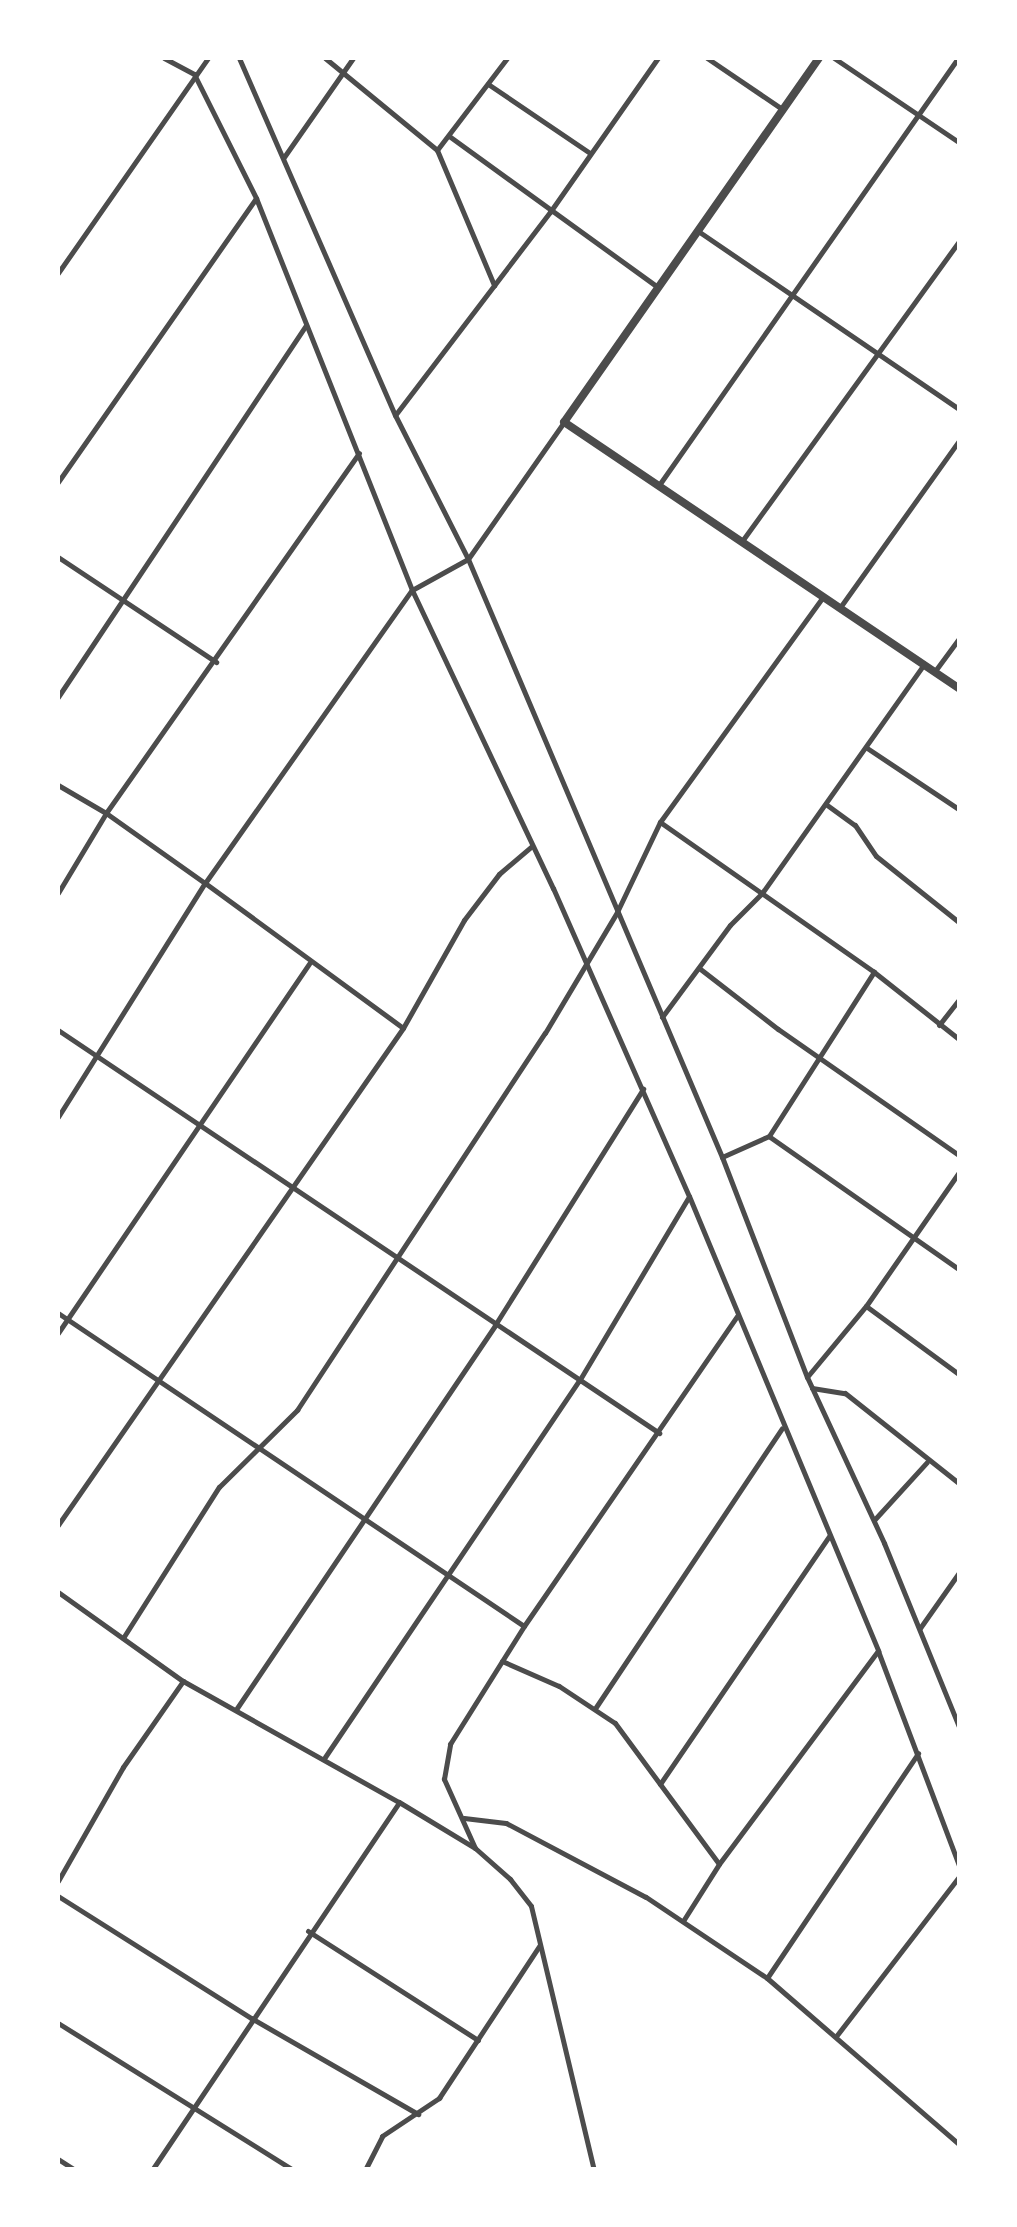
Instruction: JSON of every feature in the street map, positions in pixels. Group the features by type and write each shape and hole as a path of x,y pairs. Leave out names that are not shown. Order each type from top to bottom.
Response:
{"street":[{"path":"164,58 194,74 256,198 412,590 586,962 689,1196 782,1428 878,1651 960,1872 837,2034"},
{"path":"58,273 208,58"},
{"path":"239,58 396,415 468,559 722,1156 807,1377 874,1520 960,1729"},
{"path":"325,58 437,150 494,285"},
{"path":"284,158 353,58"},
{"path":"437,150 507,58"},
{"path":"396,415 550,212 658,58"},
{"path":"707,58 782,109"},
{"path":"58,1117 206,882 412,590 468,559 695,230 820,58"},
{"path":"834,58 960,143"},
{"path":"658,485 958,58"},
{"path":"488,84 590,153"},
{"path":"448,136 656,286"},
{"path":"58,482 256,198"},
{"path":"695,230 960,410"},
{"path":"742,541 960,240"},
{"path":"58,697 306,325"},
{"path":"564,422 960,689"},
{"path":"841,606 960,439"},
{"path":"58,893 106,813 216,662 359,453"},
{"path":"58,557 216,662"},
{"path":"123,1638 219,1486 297,1410 618,912 660,822 824,594"},
{"path":"934,672 960,637"},
{"path":"662,1017 730,925 762,893 924,664"},
{"path":"866,748 960,810"},
{"path":"58,785 206,882 309,963 402,1028"},
{"path":"827,805 855,825 876,856 960,924"},
{"path":"660,822 874,972 960,1040"},
{"path":"58,1525 402,1028 464,920 499,874 532,846"},
{"path":"58,1332 309,963"},
{"path":"699,968 960,1156"},
{"path":"722,1156 769,1136 874,972"},
{"path":"939,1024 960,998"},
{"path":"58,1030 494,1326 659,1433"},
{"path":"237,1708 494,1326 643,1089"},
{"path":"769,1136 960,1270"},
{"path":"807,1377 866,1306 960,1171"},
{"path":"324,1757 578,1381 689,1196"},
{"path":"866,1306 960,1375"},
{"path":"58,1313 447,1578 524,1626"},
{"path":"475,1848 444,1779 450,1744 524,1626 737,1316"},
{"path":"812,1388 845,1393 926,1462 960,1484"},
{"path":"596,1706 782,1428"},
{"path":"874,1520 926,1462"},
{"path":"660,1784 829,1536"},
{"path":"920,1628 960,1570"},
{"path":"58,1592 183,1681 399,1802 475,1848 510,1878 531,1906 594,2170"},
{"path":"683,1921 719,1864 878,1651"},
{"path":"502,1661 596,1706 616,1724 719,1864"},
{"path":"58,1881 123,1767 183,1681"},
{"path":"768,1978 918,1753"},
{"path":"152,2170 308,1931 368,1852 399,1802"},
{"path":"462,1818 489,1818 506,1823 646,1897 683,1921 768,1978 837,2034 960,2145"},
{"path":"58,1896 250,2018 418,2114"},
{"path":"308,1931 478,2040"},
{"path":"365,2170 382,2136 439,2098 540,1945"},
{"path":"58,2023 293,2170"},
{"path":"58,2159 75,2170"}]}
